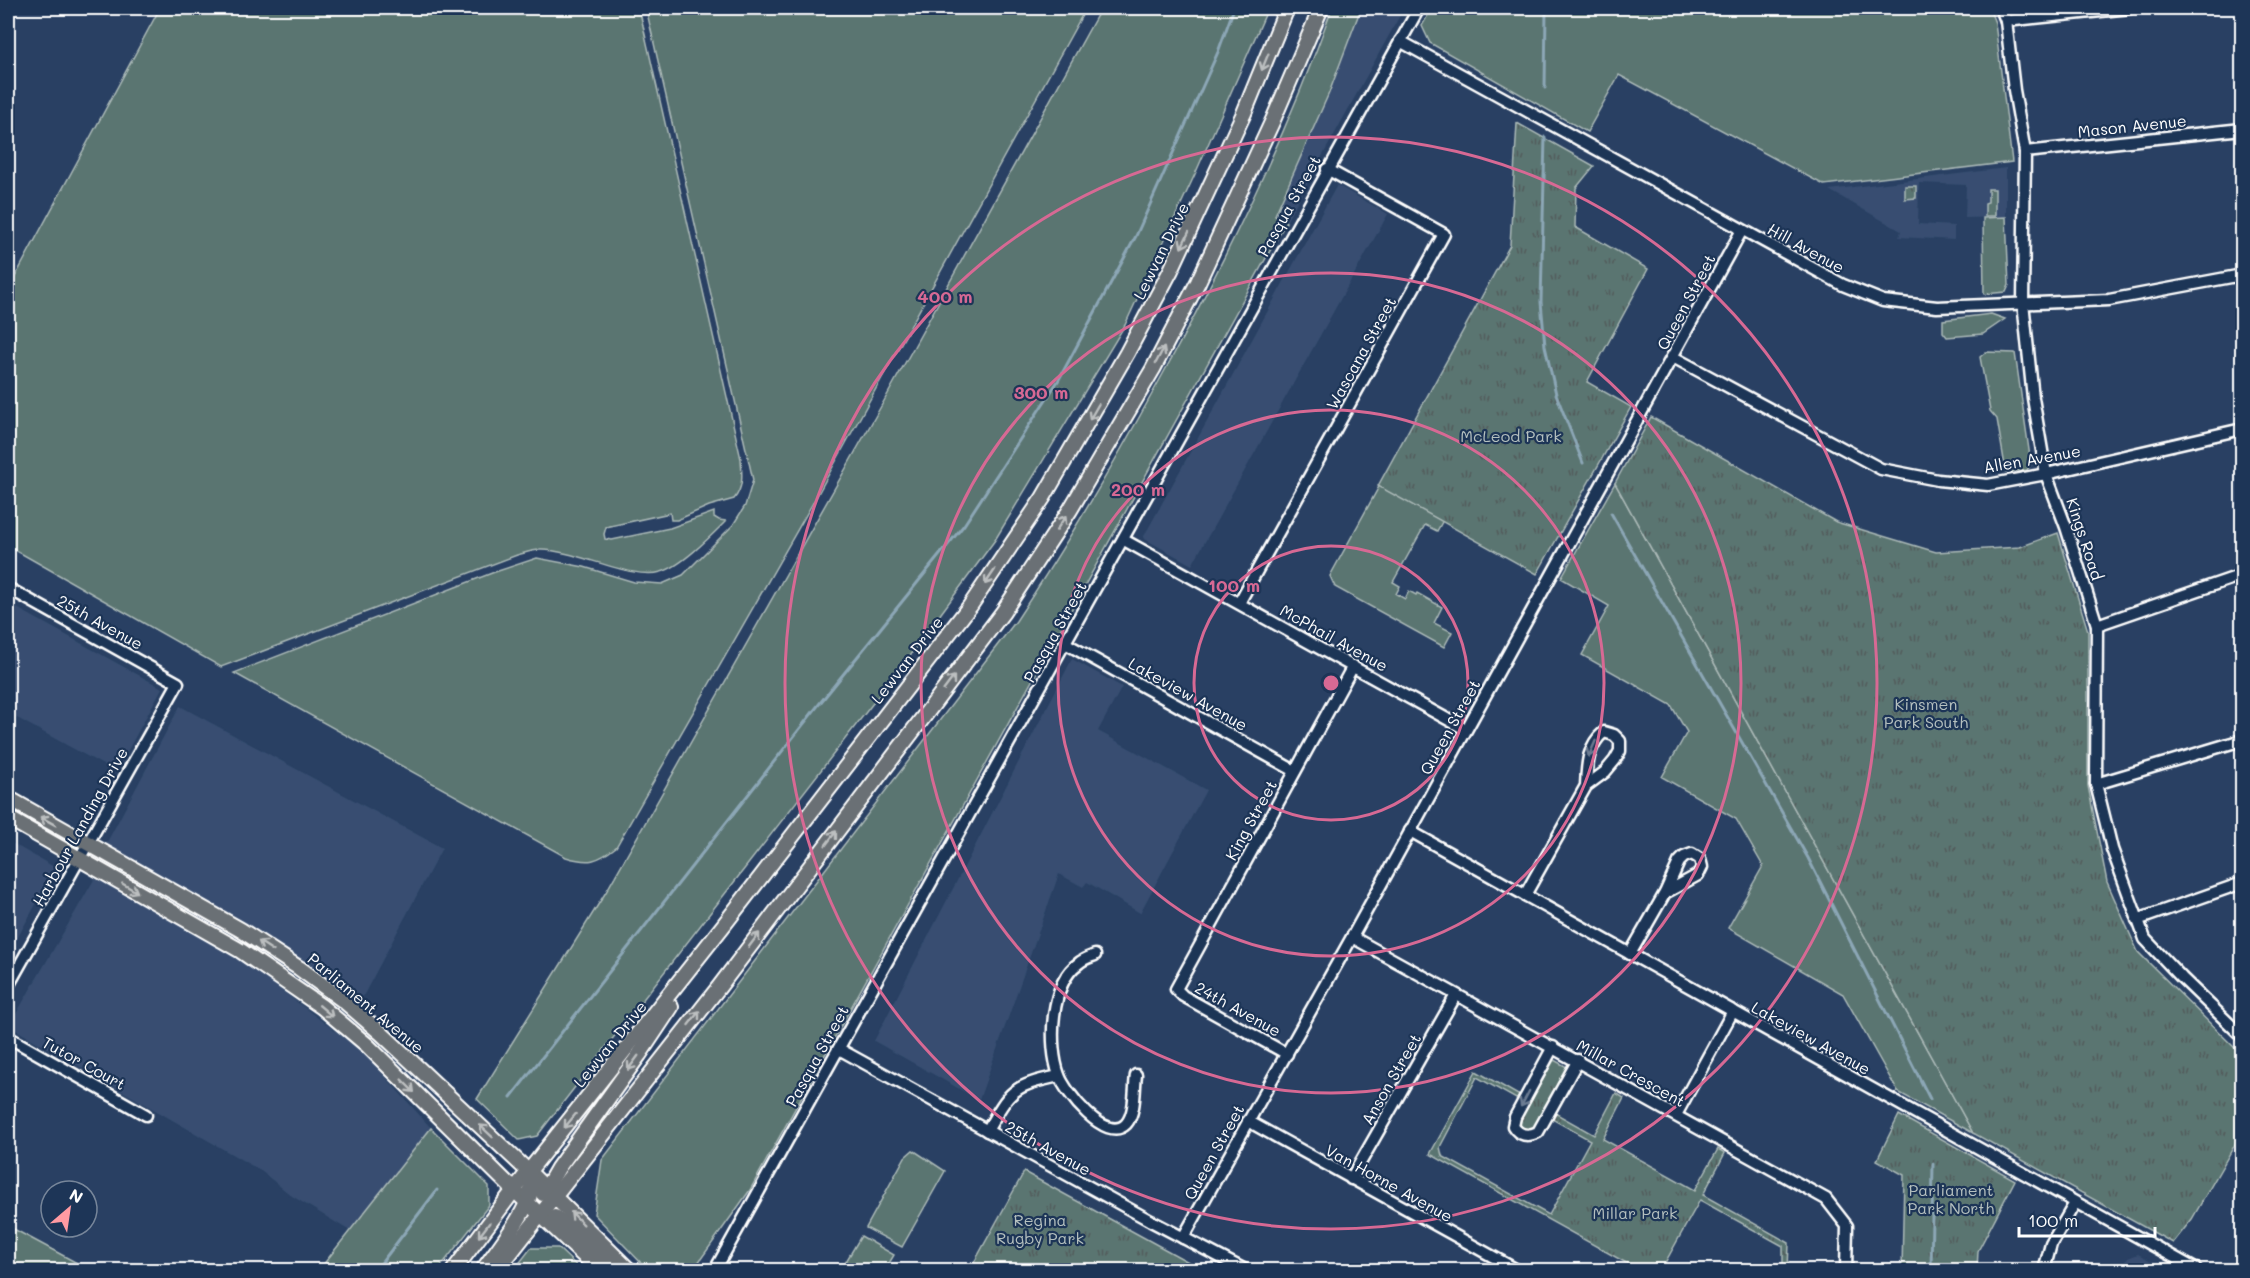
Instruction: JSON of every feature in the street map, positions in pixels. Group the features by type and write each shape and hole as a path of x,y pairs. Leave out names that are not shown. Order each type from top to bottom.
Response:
{"main road":[{"name":"Lewvan Drive","path":"454,1270 970,606 1048,488 1127,353 1171,270 1244,113 1287,8"},
{"path":"483,1270 719,987 1003,612 1064,519 1153,369 1198,282 1273,120 1321,8"},
{"name":"Parliament Avenue","path":"8,798 241,930 299,968 381,1033 550,1192 629,1270"},
{"name":"Parliament Avenue","path":"8,818 242,951 322,1007 367,1045 514,1190 536,1205 598,1268"},
{"path":"550,1192 723,926"},
{"path":"529,1172 536,1205 620,1270"},
{"path":"497,1270 536,1205"}],"street":[{"name":"Pasqua Street","path":"715,1270 1124,540 1327,169 1419,8"},
{"name":"Kings Road","path":"2001,8 2006,21 2014,90 2025,152 2023,302 2033,398 2046,474 2066,527 2097,625 2096,784 2112,849 2145,939 2242,1035"},
{"path":"2006,21 2130,8"},
{"name":"Hill Avenue","path":"1401,41 1843,285 1883,301 1937,307 2109,300 2242,275"},
{"name":"Mason Avenue","path":"2025,152 2242,129"},
{"name":"Wascana Street","path":"1239,603 1444,234 1327,169"},
{"name":"Queen Street","path":"1183,1238 1352,937 1742,230"},
{"name":"Allen Avenue","path":"1673,357 1881,469 1938,480 1988,485 2242,429"},
{"name":"McPhail Avenue","path":"1124,540 1465,729"},
{"path":"2097,625 2242,575"},
{"name":"25th Avenue","path":"8,588 178,682"},
{"name":"Lakeview Avenue","path":"1065,643 1295,771"},
{"name":"King Street","path":"1176,988 1353,666"},
{"name":"Harbour Landing Drive","path":"8,986 178,682"},
{"path":"1525,895 1586,786 1605,772 1616,760 1620,751 1620,741 1614,735 1604,732 1597,737 1587,761 1586,786"},
{"path":"2096,784 2242,740"},
{"name":"Lakeview Avenue","path":"1410,831 2074,1203 2198,1270"},
{"path":"2138,920 2242,883"},
{"path":"1630,954 1665,893"},
{"name":"Millar Crescent","path":"1352,937 1826,1199 1847,1226 1846,1270"},
{"path":"1095,955 1078,963 1068,977 1058,999 1052,1035 1059,1076 1077,1104 1092,1118 1115,1129 1125,1125 1131,1116 1136,1075"},
{"name":"24th Avenue","path":"1176,988 1183,996 1287,1054"},
{"name":"Anson Street","path":"1351,1179 1456,995"},
{"path":"1676,1115 1733,1011"},
{"name":"Tutor Court","path":"8,1037 146,1115"},
{"path":"1553,1047 1515,1117 1513,1126 1516,1131 1532,1136 1538,1132 1578,1060"},
{"name":"25th Avenue","path":"839,1049 1245,1270"},
{"path":"987,1131 1004,1100 1013,1091 1035,1081 1059,1076"},
{"name":"Van Horne Avenue","path":"1248,1121 1516,1270"},
{"path":"2044,1270 2051,1244 2074,1203"}],"shaded area":[{"path":"1361,8 1404,8 1286,222 1275,216 1329,93"},
{"path":"2006,168 2006,217 1965,218 1966,185 1919,183 1918,224 1954,226 1954,240 1899,237 1901,231 1829,190"},
{"path":"1337,185 1388,214 1192,565 1143,538"},
{"path":"8,603 162,688 116,772 8,713"},
{"path":"1072,659 1122,687 1098,731 1206,790 1140,913 1087,882 1083,887 1059,874 979,1100 874,1041"},
{"path":"180,706 442,848 360,1002 224,911 106,844"},
{"path":"8,841 56,868 8,955"},
{"path":"95,878 240,959 363,1052 431,1128 350,1231 292,1196 261,1171 9,1026"},
{"path":"2138,1254 2168,1270 2121,1270 2128,1258"}],"green space":[{"path":"160,8 639,8 741,459 742,480 734,499 709,506 677,520 671,520 670,513 606,527 604,534 605,539 612,540 670,528 714,512 714,517 726,521 687,557 661,572 649,574 635,572 570,554 532,551 221,667 8,546 8,290"},
{"path":"646,8 1086,8 814,501 616,847 598,859 581,861 566,857 234,673 492,573 537,558 584,567 634,582 662,584 683,575 733,525 745,506 753,480"},
{"path":"1101,8 1268,8 1196,172 1125,325 995,540 908,658 537,1136 519,1140 477,1099 606,892 884,401"},
{"path":"1332,8 1361,8 1329,93 1275,215 1286,222 750,1190 693,1270 648,1270 594,1214 602,1160 1016,621 1054,563 1141,413 1230,245 1295,104"},
{"path":"1432,8 1989,8 1995,23 2012,162 1824,185 1619,75 1587,132 1430,43 1422,26"},
{"name":"McLeod Park","path":"1517,123 1594,166 1576,188 1575,227 1648,269 1587,382 1631,407 1537,574 1378,486 1510,245"},
{"path":"1905,186 1916,186 1916,198 1905,199"},
{"path":"1988,189 1995,189 1995,216 1985,216"},
{"path":"2006,217 2009,285 2006,292 1984,294 1983,218"},
{"path":"1484,295 1442,522 1437,531 1425,525 1393,582 1400,586 1396,594 1405,599 1409,591 1442,607 1434,623 1452,632 1444,647 1335,587 1330,576"},
{"path":"1991,314 2005,319 1983,334 1947,337 1943,332 1943,320"},
{"path":"1986,352 2015,353 2031,464 2027,470 2006,472 1997,419 1990,411 1980,357"},
{"name":"Kinsmen Park South","path":"1651,417 1836,522 1936,552 2020,547 2058,533 2088,631 2088,786 2107,882 2138,952 2242,1055 2242,1144 2237,1141 2192,1219 2173,1243 1973,1133 1615,483"},
{"path":"1615,483 1973,1133 1898,1092 1843,994 1728,928 1763,866 1736,819 1662,777 1687,732 1671,705 1582,655 1609,606 1561,578"},
{"path":"1554,1060 1567,1067 1533,1129 1524,1130 1520,1121"},
{"name":"Millar Park","path":"1476,1071 1520,1096 1518,1100 1477,1077 1440,1147 1442,1156 1549,1215 1590,1140 1552,1119 1555,1113 1594,1135 1616,1093 1624,1098 1603,1139 1695,1190 1718,1149 1725,1153 1703,1195 1789,1243 1788,1270 1783,1270 1783,1246 1700,1200 1661,1270 1639,1270 1430,1154"},
{"name":"Parliament Park North","path":"1899,1115 2015,1180 1978,1251 1977,1270 1902,1270 1904,1175 1877,1160"},
{"path":"431,1128 489,1186 489,1205 438,1270 319,1270"},
{"path":"913,1150 945,1171 902,1247 866,1228 905,1157"},
{"name":"Regina Rugby Park","path":"1024,1172 1203,1270 970,1270"},
{"path":"8,1226 90,1270 8,1270"},
{"path":"861,1236 894,1255 885,1270 841,1270"},
{"path":"531,1248 558,1248 581,1270 514,1270"}],"waterway":[{"path":"511,1097 820,703 964,525 1058,381 1136,236 1218,52 1234,8"},
{"path":"1545,88 1546,8"},
{"path":"1545,137 1541,302 1545,346 1556,394 1583,463"},
{"path":"1611,513 1808,858 1930,1099"},
{"path":"1931,1270 1933,1164"},
{"path":"376,1270 437,1190"}]}
